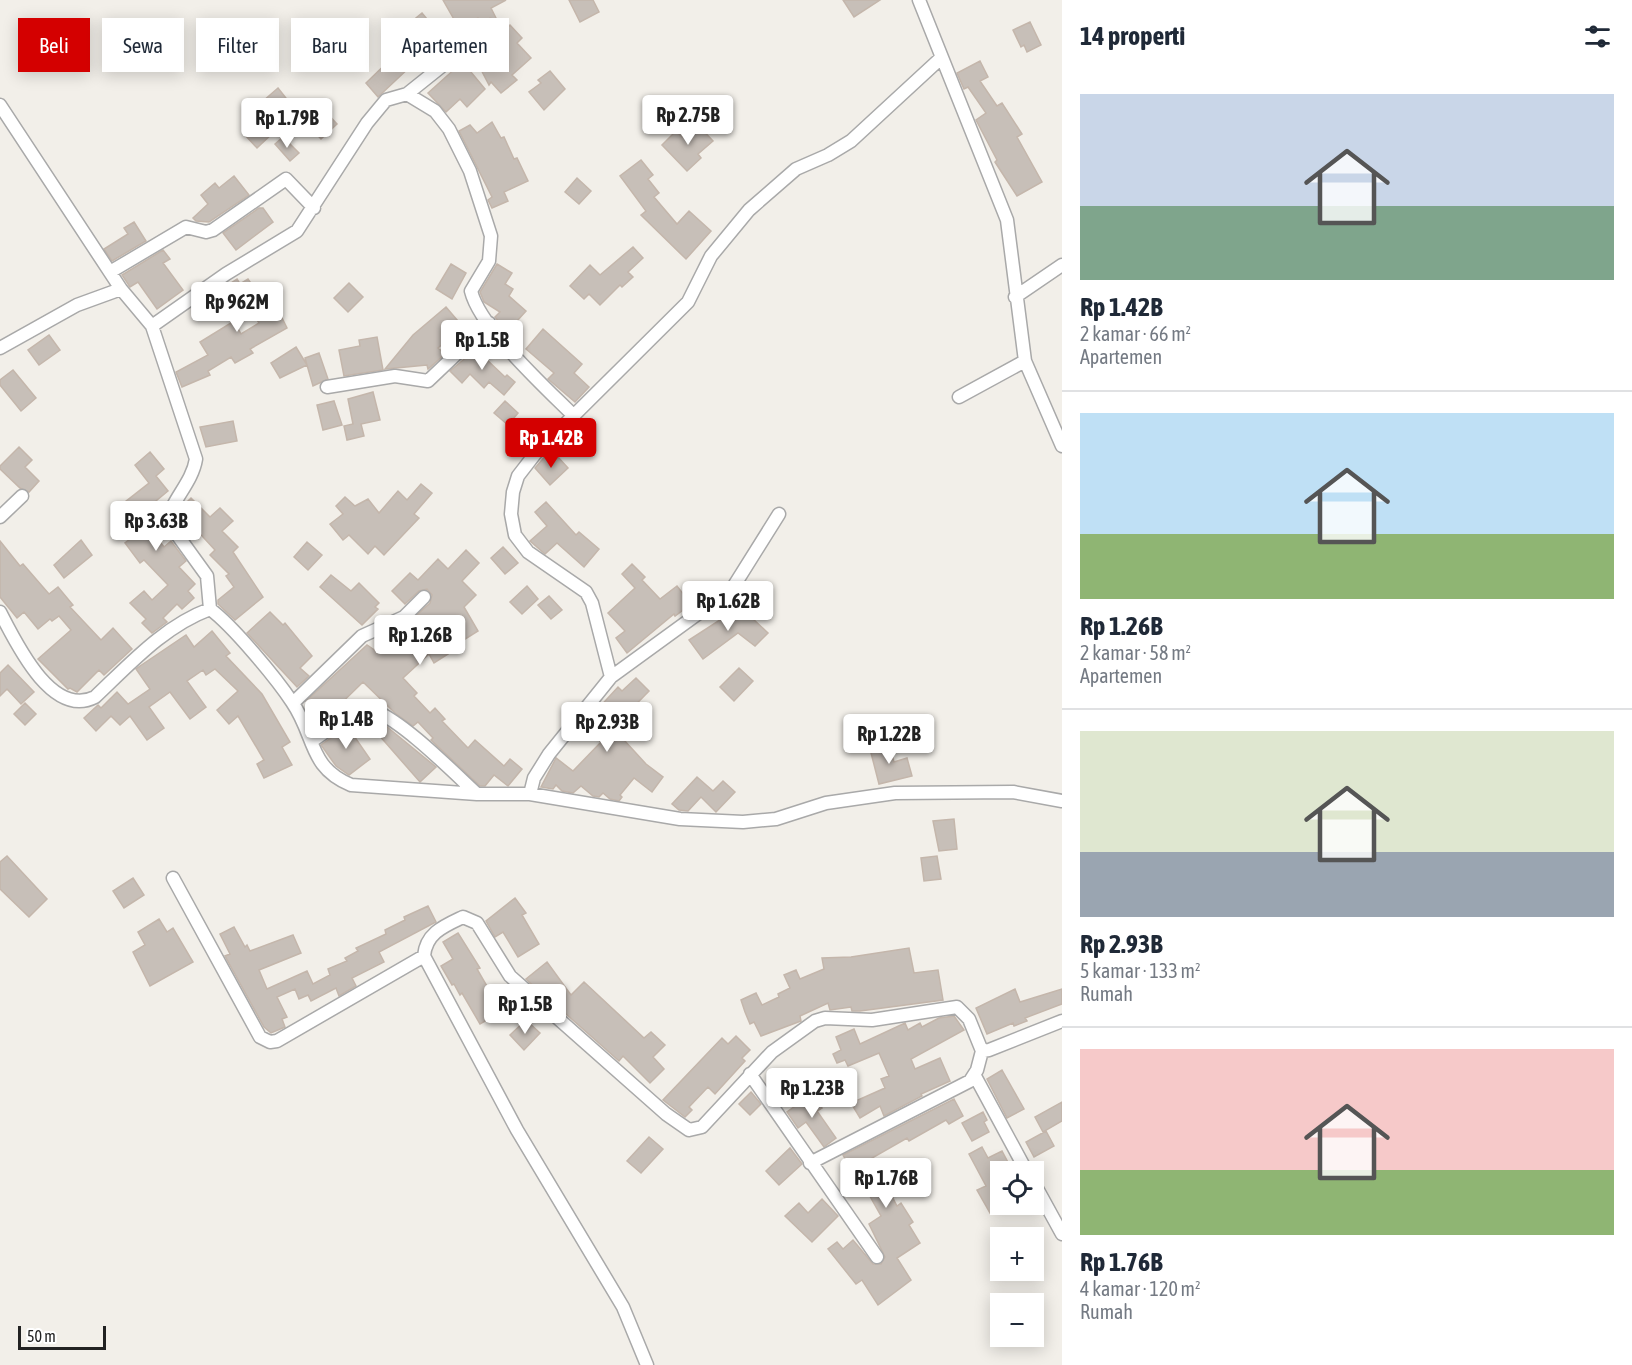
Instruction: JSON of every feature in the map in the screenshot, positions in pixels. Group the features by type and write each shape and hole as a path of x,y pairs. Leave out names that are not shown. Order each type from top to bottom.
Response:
{"street":[{"path":"919,0 1007,220 1025,361 1062,446"},
{"path":"611,677 592,603 586,592 528,552 515,536 511,514 518,476 535,454 688,302 711,256 765,195 796,169 828,155 851,141 941,58"},
{"path":"152,327 226,274 281,243 297,231 367,123 386,100 407,94 434,72"},
{"path":"407,94 435,111 448,129 470,171 491,236 489,261 471,291 474,306 522,364 574,416"},
{"path":"0,105 121,289 152,327 196,459 194,473 170,513 168,522 207,576 210,609 293,703 320,762 332,777 351,785 477,794 530,794 680,819 743,822 776,819 826,803 895,793 1013,792 1062,801"},
{"path":"110,272 186,227 206,232 213,230 286,179 314,208"},
{"path":"1016,297 1062,265"},
{"path":"0,348 77,305 121,289"},
{"path":"327,387 395,376 428,381 489,323"},
{"path":"959,397 1025,361"},
{"path":"0,517 22,496"},
{"path":"530,794 534,778 549,754 611,677 732,589 779,514"},
{"path":"293,703 362,636 404,616 424,597"},
{"path":"0,612 38,674 50,688 75,703 85,702 95,697 164,634 190,616 210,609"},
{"path":"312,741 355,711 362,708 374,710 414,737 477,794"},
{"path":"173,878 260,1037 266,1041 277,1041 424,956"},
{"path":"647,1365 623,1307 517,1130 424,956 425,943 440,928 463,917 477,923 510,976 666,1114 689,1130 702,1127 771,1052 803,1028 825,1018 872,1020 957,1007 969,1019 982,1051 975,1076 1022,1161"},
{"path":"982,1051 1062,1021"},
{"path":"750,1074 877,1257"},
{"path":"810,1163 975,1076"},
{"path":"1044,1201 1062,1234"}],"building":[{"path":"443,0 506,0 491,8 496,18 453,18"},
{"path":"569,0 593,0 599,12 580,22"},
{"path":"843,0 880,0 854,17"},
{"path":"422,13 426,18 416,18"},
{"path":"1030,22 1041,45 1027,52 1024,45 1021,47 1013,30"},
{"path":"510,25 522,38 517,43 531,58 512,75 517,80 501,93 491,82 489,85 482,72 509,72"},
{"path":"980,61 988,77 980,81 997,106 1002,103 1022,134 1017,137 1042,182 1017,196 995,162 997,160 976,120 986,113 968,87 964,89 957,73"},
{"path":"381,68 381,72 405,72 378,97 366,83"},
{"path":"550,71 565,89 544,110 529,92 541,83 538,80"},
{"path":"451,72 471,72 485,89 467,107 460,99 446,112 428,93"},
{"path":"278,88 289,102 274,115 263,101"},
{"path":"324,110 337,124 321,139 308,125"},
{"path":"261,119 274,132 257,148 244,134"},
{"path":"492,122 501,138 504,137 514,159 517,158 528,181 504,192 508,201 492,208 488,200 492,197 459,131 470,125 477,133"},
{"path":"696,123 713,141 698,154 701,158 687,171 662,145 676,131 682,137"},
{"path":"283,137 299,153 290,161 275,144"},
{"path":"641,160 653,175 648,179 659,193 654,197 677,224 689,211 711,231 686,259 641,215 646,211 620,176"},
{"path":"234,176 249,195 209,222 196,221 193,218 208,204 201,195 215,183 219,188"},
{"path":"577,178 591,191 579,204 565,192"},
{"path":"259,208 263,208 273,222 236,250 223,233"},
{"path":"134,222 146,241 112,261 104,249 128,234 124,228"},
{"path":"633,247 643,258 628,272 633,277 622,287 620,285 600,305 589,294 584,299 570,286 590,265 600,275"},
{"path":"163,250 170,259 163,263 183,290 157,309 138,282 130,287 122,275"},
{"path":"451,264 466,273 452,299 436,289"},
{"path":"497,264 512,273 505,284 513,289 509,296 526,311 507,332 495,317 500,312 484,302 480,292"},
{"path":"237,279 240,284 248,279 257,292 273,283 278,291 266,298 275,314 279,312 287,328 250,349 253,353 235,363 231,357 208,371 210,375 182,387 176,372 208,355 200,342 234,321 241,334 259,323 244,298 235,303 225,287"},
{"path":"349,283 363,297 348,312 334,298"},
{"path":"446,307 463,327 438,348 445,354 428,369 427,365 385,369 413,335"},
{"path":"543,329 582,364 574,373 589,387 575,402 548,379 554,373 526,349"},
{"path":"49,335 60,350 39,365 28,350"},
{"path":"377,337 383,370 344,376 339,350 360,346 359,340"},
{"path":"481,345 489,353 485,358 505,377 507,375 515,382 504,395 489,382 484,388 470,374 462,383 450,371"},
{"path":"296,347 307,365 280,378 271,363"},
{"path":"319,353 328,379 313,386 305,358"},
{"path":"13,370 36,398 21,411 0,385 0,380"},
{"path":"373,392 380,420 361,424 364,436 347,440 344,426 353,424 348,399"},
{"path":"334,401 342,425 323,430 317,405"},
{"path":"505,401 518,413 508,425 494,413"},
{"path":"233,421 237,441 206,447 200,427"},
{"path":"19,447 32,460 25,467 39,481 29,492 20,488 0,469 0,466"},
{"path":"150,452 164,469 156,476 168,491 145,510 147,513 141,517 164,547 171,541 186,561 179,567 195,584 188,591 194,598 182,609 177,604 163,618 167,622 152,633 142,623 146,619 130,603 144,591 152,600 168,585 144,560 140,563 125,543 138,533 127,519 134,514 125,502 149,483 135,465"},
{"path":"547,454 554,461 558,457 568,468 550,485 535,468"},
{"path":"421,484 432,493 414,514 419,518 384,555 375,546 368,554 349,535 343,540 330,524 343,514 336,506 345,497 355,506 368,499 379,513 398,491 407,500"},
{"path":"191,498 210,517 220,508 233,521 222,531 238,547 233,552 263,597 235,620 218,604 218,600 234,587 226,576 229,574 210,555 215,550 192,525 185,532 177,520 182,507"},
{"path":"546,502 576,535 579,532 599,549 584,567 557,543 545,554 530,541 547,526 535,512"},
{"path":"81,540 92,555 64,578 54,565"},
{"path":"0,541 20,566 23,564 49,594 58,587 73,605 70,607 101,640 113,628 132,649 104,675 99,670 77,692 68,689 38,659 71,630 59,616 52,621 50,619 38,629 24,612 17,618 0,597"},
{"path":"307,542 322,555 308,570 294,557"},
{"path":"503,547 518,563 505,574 491,558"},
{"path":"466,550 479,563 462,581 476,595 464,607 478,631 446,651 448,654 434,663 429,654 403,678 417,693 414,696 430,713 435,708 445,719 442,721 468,748 475,740 504,766 510,759 522,769 508,786 494,775 485,786 480,786 431,740 433,738 418,722 413,726 395,713 363,682 319,725 311,717 317,712 306,701 367,645 376,651 430,603 432,595 427,589 419,591 405,604 392,591 410,573 418,580 438,559 448,569"},
{"path":"632,564 645,577 642,580 660,599 677,586 691,604 675,616 674,614 627,653 616,638 625,631 608,613 635,588 622,574"},
{"path":"331,575 351,591 359,583 379,603 375,607 378,609 362,625 320,587"},
{"path":"527,586 538,599 522,614 510,602"},
{"path":"549,596 562,610 551,619 538,605"},
{"path":"737,604 768,633 755,646 738,633 703,659 689,640 720,620"},
{"path":"270,612 283,625 285,623 312,656 300,668 309,676 297,687 247,633"},
{"path":"212,631 230,653 226,656 262,694 290,742 282,747 292,765 264,778 257,764 264,760 238,716 229,724 217,710 238,691 215,669 206,675 203,670 187,681 206,707 190,719 170,692 149,707 164,728 147,740 130,716 120,725 111,716 96,731 84,718 98,705 101,708 117,692 128,704 150,689 136,669 186,635 194,647"},
{"path":"8,665 34,692 21,704 7,689 0,696 0,673"},
{"path":"739,668 753,681 734,701 720,687"},
{"path":"636,678 649,691 613,728 646,764 663,777 652,792 634,778 620,795 622,797 619,801 610,799 603,793 599,797 593,796 581,786 573,793 562,791 556,785 553,789 541,787 556,758 573,771 601,742 583,725 618,687 622,691"},
{"path":"25,703 36,714 25,725 14,714"},
{"path":"355,721 362,731 354,736 370,759 349,775 336,766 321,745"},
{"path":"386,726 436,767 420,782 378,734"},
{"path":"889,744 894,762 907,758 912,776 879,784 870,749"},
{"path":"697,777 713,791 723,781 735,792 716,812 701,797 688,811 679,810 672,804"},
{"path":"954,819 957,849 939,851 933,821"},
{"path":"7,856 47,899 29,917 0,889 0,862"},
{"path":"937,856 941,879 924,881 921,858"},
{"path":"133,878 144,895 124,908 113,891"},
{"path":"515,898 526,913 522,915 539,944 518,957 503,932 495,937 486,921"},
{"path":"428,906 436,922 379,952 384,962 352,978 356,986 339,996 336,988 311,1001 308,995 299,999 295,989 277,997 287,1017 282,1019 285,1027 271,1033 264,1027 225,956 230,954 220,934 234,927 245,947 247,945 250,951 293,935 301,953 259,970 267,989 307,971 313,984 330,975 328,969 347,961 345,958 358,951 356,948 386,934 385,930 405,920 404,917"},
{"path":"159,919 167,932 173,928 193,962 150,986 133,952 145,945 138,932"},
{"path":"458,933 480,968 477,969 495,1000 487,1004 494,1016 480,1024 462,993 460,995 454,984 452,985 441,966 453,959 443,942"},
{"path":"909,948 914,973 938,970 943,1000 860,1011 852,1011 851,1007 830,1010 828,1003 800,1016 801,1021 761,1036 754,1022 750,1024 741,1000 756,993 762,1005 779,997 778,994 790,988 784,975 796,970 800,979 824,969 822,958 851,957"},
{"path":"547,962 571,995 584,982 644,1038 651,1032 665,1045 653,1057 664,1069 650,1083 623,1056 619,1061 548,998 542,990 540,992 526,979"},
{"path":"1015,989 1020,1002 1062,989 1062,1004 1025,1018 1027,1021 1014,1026 1013,1023 987,1034 976,1008"},
{"path":"954,1016 964,1030 911,1059 915,1069 940,1058 950,1081 921,1094 922,1096 884,1116 880,1106 860,1118 851,1103 885,1088 881,1079 889,1076 879,1053 848,1066 845,1060 837,1063 833,1054 841,1050 836,1037 854,1029 860,1044 905,1023 908,1030 920,1023 922,1027 939,1018"},
{"path":"526,1020 540,1033 524,1050 510,1035"},
{"path":"736,1036 750,1050 742,1058 745,1061 715,1094 708,1087 689,1107 692,1110 685,1117 663,1100 722,1038 728,1044"},
{"path":"1002,1070 1024,1109 1007,1118 987,1079"},
{"path":"751,1092 761,1104 750,1115 739,1104"},
{"path":"812,1094 822,1108 817,1111 836,1138 824,1147 806,1122 798,1128 787,1112"},
{"path":"954,1099 963,1116 949,1124 946,1120 909,1141 907,1138 872,1158 897,1206 901,1203 913,1222 909,1225 920,1243 897,1258 911,1280 878,1305 862,1280 856,1284 828,1249 837,1242 843,1249 853,1240 873,1264 881,1264 885,1257 869,1224 881,1216 863,1184 853,1191 844,1176 852,1171 843,1155"},
{"path":"1062,1102 1062,1121 1043,1132 1035,1117"},
{"path":"983,1112 987,1120 984,1122 989,1132 972,1141 962,1123"},
{"path":"1046,1131 1054,1146 1034,1157 1026,1142"},
{"path":"649,1137 663,1149 641,1173 627,1161"},
{"path":"982,1147 988,1158 1002,1151 1007,1161 990,1161 990,1213 977,1190 986,1186 969,1154"},
{"path":"790,1148 802,1164 779,1185 766,1171"},
{"path":"822,1199 838,1216 812,1242 785,1216 799,1203 808,1213"}]}
